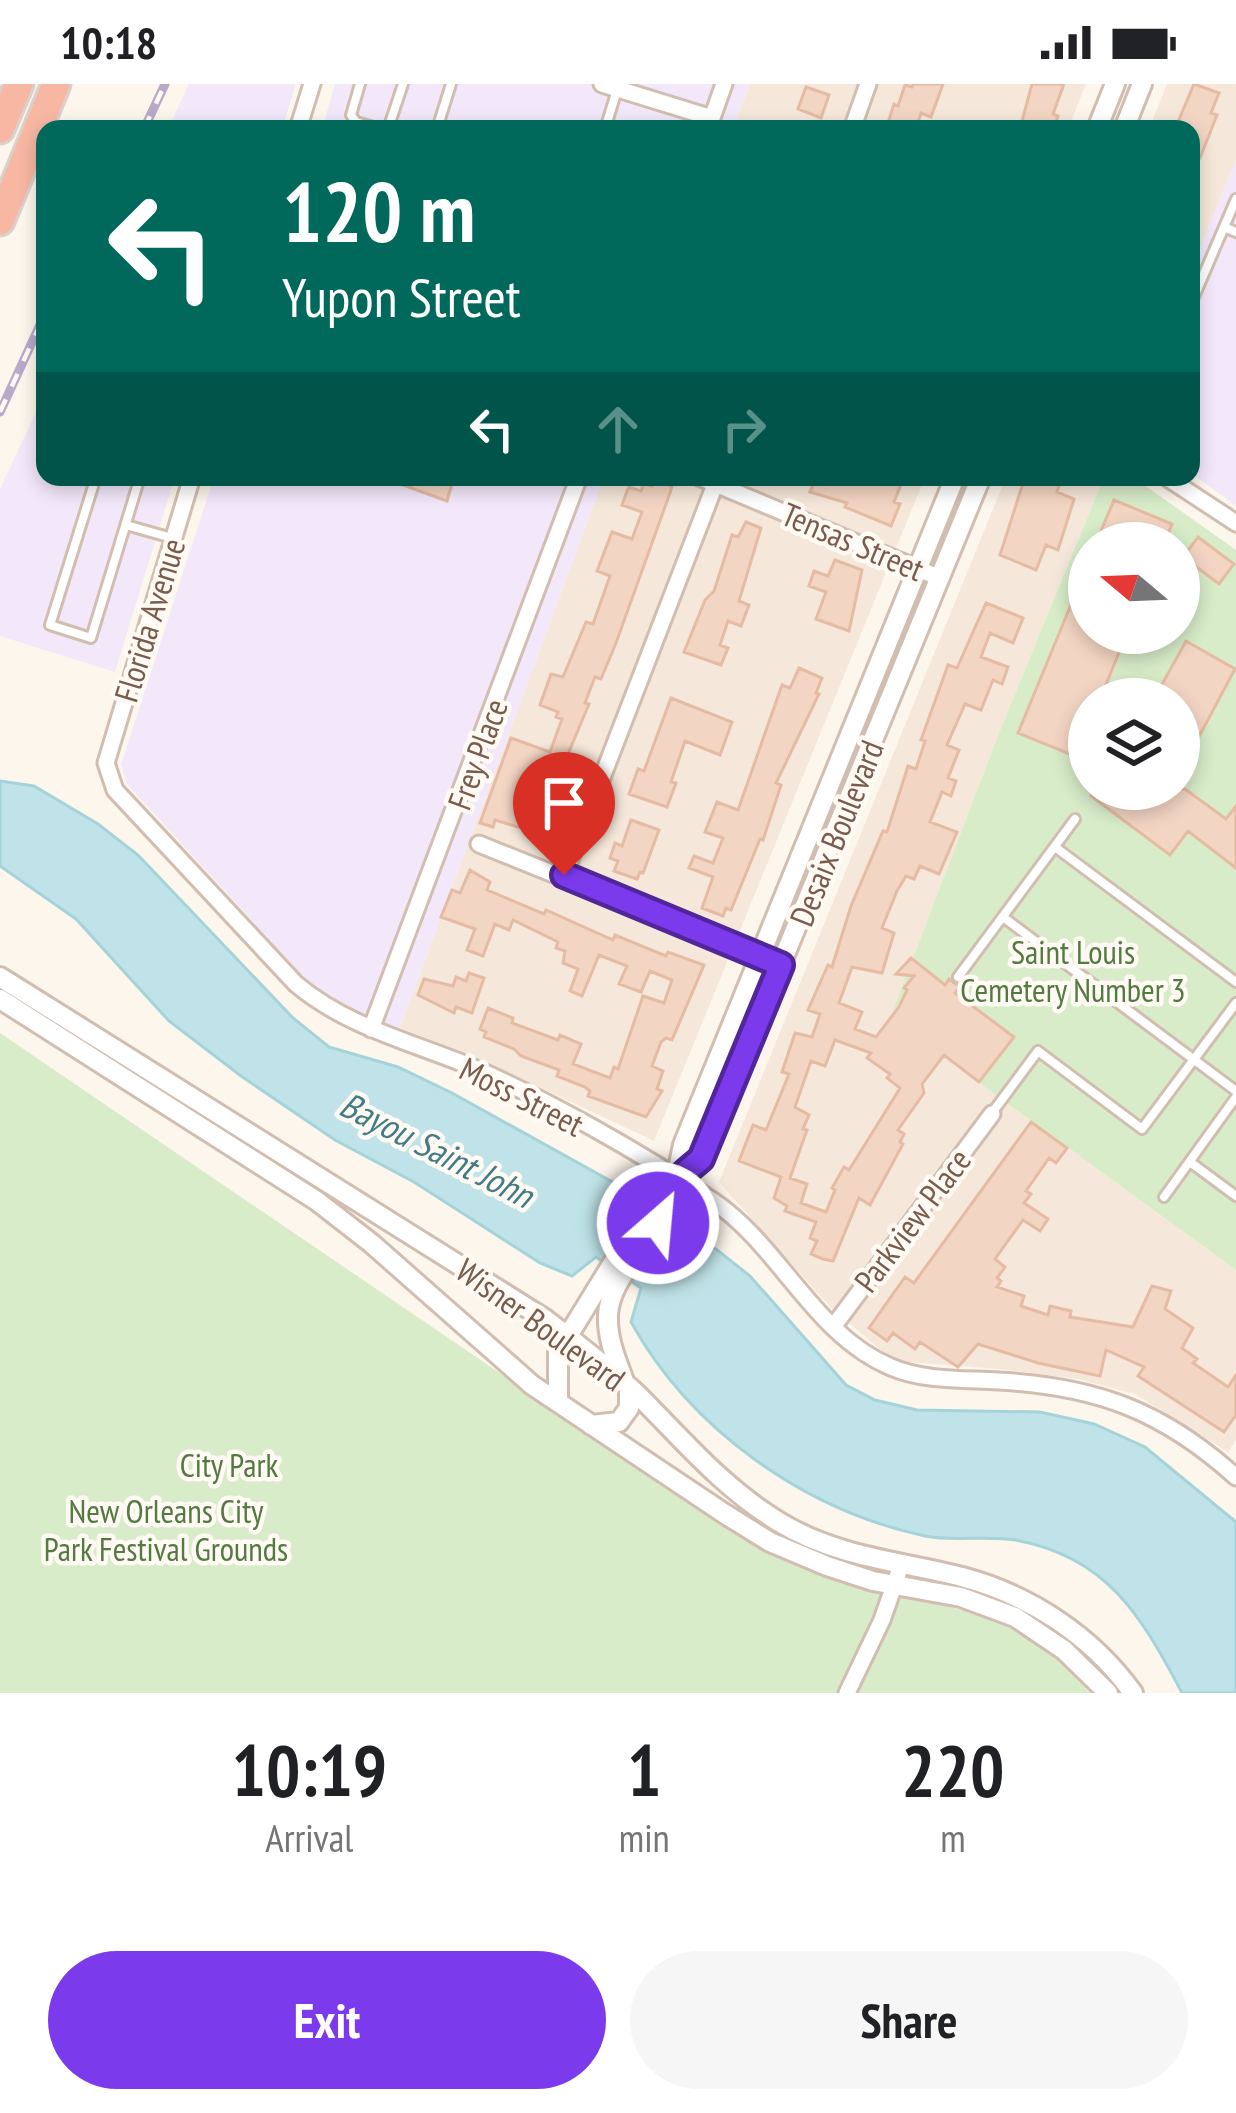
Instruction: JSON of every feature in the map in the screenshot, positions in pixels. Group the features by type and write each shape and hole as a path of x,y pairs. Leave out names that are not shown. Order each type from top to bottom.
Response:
{"highway":[{"path":"0,129 19,84"},
{"path":"41,120 56,84"},
{"path":"0,220 36,133"}],"street":[{"path":"301,120 312,84"},
{"path":"711,120 724,84"},
{"path":"854,120 868,84"},
{"path":"1101,120 1115,84"},
{"path":"1128,120 1142,84"},
{"path":"610,86 699,120"},
{"name":"Florida Avenue","path":"106,763 189,486"},
{"name":"Frey Place","path":"371,1029 576,486"},
{"path":"564,875 708,486"},
{"name":"Tensas Street","path":"727,486 940,578"},
{"name":"Desaix Boulevard","path":"676,1178 683,1145 951,486"},
{"name":"Desaix Boulevard","path":"558,1402 558,1352 567,1336 617,1272 676,1178 701,1159 977,486"},
{"path":"1180,486 1236,523"},
{"name":"Moss Street","path":"106,763 115,790 315,1000 371,1029 470,1066 676,1178 739,1221 833,1327 871,1357 911,1374 1049,1384 1108,1396 1155,1417 1236,1477"},
{"path":"479,844 781,965"},
{"name":"Wisner Boulevard","path":"0,977 494,1284 627,1385 694,1457 765,1513 898,1575 1015,1617 1064,1650 1108,1693"},
{"name":"Wisner Boulevard","path":"0,999 317,1201 532,1385 770,1542 847,1574 988,1585 1041,1610 1088,1644 1133,1693"},
{"name":"Parkview Place","path":"833,1327 992,1114"},
{"name":"Desaix Boulevard","path":"617,1272 608,1310 609,1340 627,1385"},
{"path":"591,1425 619,1422 629,1408 627,1385"},
{"path":"847,1693 898,1575"}],"lane":[{"path":"355,120 351,115 360,84"},
{"path":"391,120 403,84"},
{"path":"440,120 451,84"},
{"path":"606,120 610,86"},
{"path":"1200,283 1236,199"},
{"path":"1224,227 1236,232"},
{"path":"93,486 50,625 91,638 137,486"},
{"path":"126,525 173,538"},
{"path":"958,977 1075,819"},
{"path":"1055,847 1236,982"},
{"path":"1003,917 1236,1094 1164,1196"},
{"path":"992,1114 1037,1051 1142,1130 1236,1004"},
{"path":"1190,1162 1236,1196"}],"shaded area":[{"path":"189,84 296,84 285,120 172,120"},
{"path":"335,84 750,84 736,120 325,120"},
{"path":"750,84 1086,84 1072,120 736,120"},
{"path":"1167,84 1236,84 1236,160 1200,248 1200,120 1153,120"},
{"path":"1236,160 1236,506 1200,480 1200,248"},
{"path":"36,412 36,486 172,486 115,672 0,636 0,489"},
{"path":"211,486 601,486 400,1028 341,1006 310,984 127,784 121,765"},
{"path":"601,486 921,486 654,1141 478,1058 400,1028"},
{"path":"1002,486 1100,486 1086,522 1068,522 1068,565 890,1018 1236,1270 1236,1440 1228,1452 1135,1394 1078,1379 894,1361 831,1308 719,1182"}],"green space":[{"name":"Saint Louis Cemetery Number 3","path":"1100,486 1146,486 1196,522 1086,522"},
{"name":"Saint Louis Cemetery Number 3","path":"1200,524 1236,550 1236,1270 890,1018 1068,565 1068,654 1200,654"},
{"name":"City Park","path":"0,1033 735,1533 827,1576 994,1618 1050,1652 1090,1693 0,1693"}],"water":[{"name":"Bayou Saint John","path":"0,781 34,786 98,824 138,855 293,1018 329,1047 398,1067 452,1093 616,1184 631,1206 673,1234 716,1249 750,1276 846,1385 875,1400 917,1410 1040,1412 1094,1424 1145,1447 1236,1522 1236,1693 1182,1693 1136,1615 1098,1575 1074,1560 1015,1540 936,1538 880,1524 836,1507 755,1460 685,1397 656,1361 631,1322 641,1288 596,1257 572,1276 540,1263 414,1182 335,1140 169,1021 76,919 0,866"}],"building":[{"path":"943,84 931,117 921,113 919,120 889,120 905,85"},
{"path":"1032,84 1064,84 1053,114 1056,120 1022,120"},
{"path":"1194,84 1219,93 1211,113 1217,115 1200,158 1200,120 1179,120"},
{"path":"806,87 829,95 821,118 798,109"},
{"path":"406,486 451,486 447,501"},
{"path":"643,486 672,486 616,643 601,679 595,677 585,703 589,704 560,773 569,785 560,787 541,834 495,820 493,827 480,823 511,738 550,752 562,719 556,717 558,712 540,705 551,674 563,677 586,622 593,624 610,576 597,571 612,532 632,539 642,512 622,505 629,487 641,491"},
{"path":"812,486 900,486 894,502 900,504 891,526 845,507 847,503 810,492"},
{"path":"1022,486 1059,486 1057,492 1074,499 1058,550 1046,545 1036,570 1000,555"},
{"path":"1114,500 1167,522 1105,522"},
{"path":"746,522 761,528 739,601 749,605 741,626 728,621 720,645 728,648 721,665 684,652 705,600 714,591 732,535 738,537"},
{"path":"1200,538 1234,564 1219,584 1200,570"},
{"path":"835,560 862,570 849,631 816,619 826,592 809,586 814,571 828,576"},
{"path":"986,603 1023,618 1013,643 990,633 981,657 1008,667 1002,684 993,680 981,710 965,704 947,745 959,750 948,778 956,781 951,796 942,792 930,822 957,832 939,874 920,866 914,879 906,876 882,928 894,933 882,973 852,967 839,1003 862,1012 855,1029 876,1037 899,1007 904,988 914,976 896,974 911,958 945,985 949,979 960,987 955,993 1014,1037 979,1082 944,1055 898,1130 904,1134 903,1144 870,1205 859,1198 833,1261 823,1259 811,1254 817,1241 810,1238 816,1222 785,1211 787,1206 774,1198 781,1177 739,1161 753,1125 766,1130 789,1074 782,1072 795,1033 812,1037 820,1014 808,1010 828,965 832,967 851,906 883,831 887,832 908,766 916,769 925,741 921,740 948,665 957,668","holes":["835,1040 871,1053 867,1058 890,1074 887,1078 900,1088 849,1170 844,1167 826,1212 801,1203 807,1184 790,1178 807,1130 803,1129 809,1115 795,1107 811,1061 825,1066"]},
{"path":"1068,612 1068,654 1118,654 1109,678 1068,678 1068,753 1018,733"},
{"path":"1200,649 1235,669 1200,735 1200,678 1166,678 1179,654 1200,654"},
{"path":"799,668 822,678 819,694 776,783 781,785 763,840 731,910 726,908 723,916 702,908 713,877 689,868 694,856 713,863 723,838 705,832 717,802 738,810 782,685 790,688"},
{"path":"671,698 732,722 720,755 685,741 667,807 629,794 638,769 644,771"},
{"path":"1200,800 1226,819 1236,806 1236,868 1188,831 1170,855 1110,810 1200,810"},
{"path":"631,820 659,830 637,879 614,871 618,861 610,858 615,843 622,846"},
{"path":"470,870 490,882 487,890 544,914 546,910 613,940 615,935 666,956 668,952 704,965 672,1040 661,1042 652,1066 663,1071 657,1089 662,1091 646,1117 588,1096 585,1087 557,1076 559,1070 484,1037 486,1032 480,1029 488,1008 513,1018 512,1023 558,1040 560,1035 581,1044 573,1064 610,1078 614,1067 618,1069 643,996 664,1003 672,980 650,971 641,992 619,984 627,966 599,955 582,996 570,991 578,969 563,963 565,951 556,948 558,942 513,920 509,930 495,924 483,956 467,950 475,929 441,917 452,890 460,893"},
{"path":"469,973 484,978 472,1013 456,1007 454,1013 418,995 424,979 453,986 456,977 466,981"},
{"path":"1031,1122 1067,1148 1056,1163 1049,1158 1026,1191 1031,1194 1024,1203 1048,1219 1040,1231 1023,1220 995,1259 1005,1267 997,1287 1024,1296 1021,1306 1048,1315 1050,1306 1071,1311 1070,1317 1133,1327 1152,1286 1171,1291 1165,1309 1193,1328 1182,1348 1197,1359 1193,1363 1228,1387 1236,1375 1236,1415 1224,1432 1138,1376 1144,1367 1106,1350 1100,1376 978,1344 958,1367 920,1342 915,1349 893,1333 887,1341 869,1328 905,1277 914,1283"}],"railway":[{"path":"148,120 165,84"},
{"path":"0,412 36,334"}],"route":[{"path":"564,875 781,965 701,1159 676,1178 659,1203 658,1223"}],"park label":[{"name":"New Orleans City Park Festival Grounds","path":"166,1529"}]}
